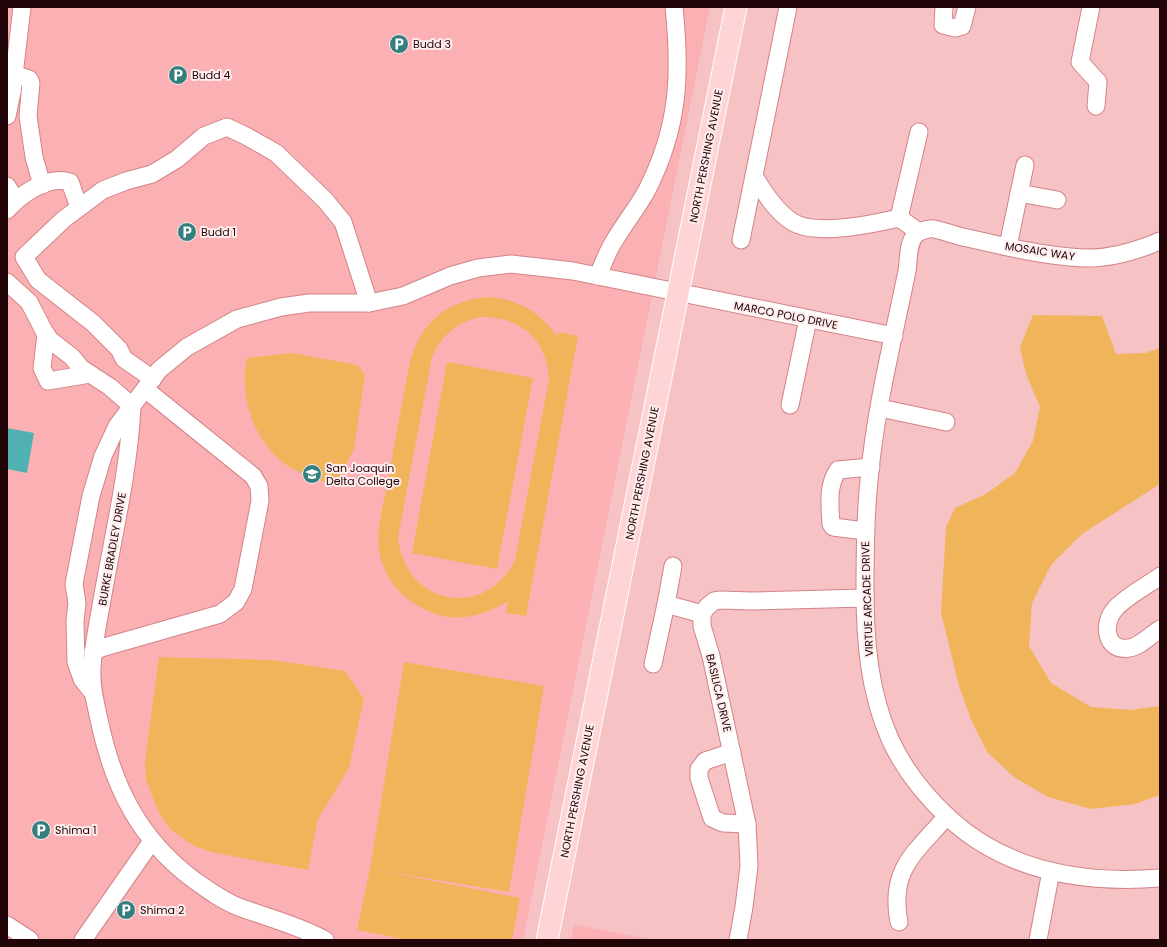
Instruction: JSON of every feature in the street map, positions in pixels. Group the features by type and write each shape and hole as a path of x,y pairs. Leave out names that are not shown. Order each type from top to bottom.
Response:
{"main road":[{"name":"NORTH PERSHING AVENUE","path":"547,940 736,7"}],"street":[{"path":"7,116 11,85 19,46 22,7"},
{"path":"598,276 609,250 647,190 663,156 675,111 678,80 678,41 674,7"},
{"path":"741,240 788,7"},
{"path":"944,7 943,25 955,28 962,26 967,7"},
{"path":"1091,7 1080,62 1098,82 1096,106"},
{"path":"11,85 29,79 31,83 28,116 34,157 42,185"},
{"path":"94,652 101,648 220,614 236,602 243,589 260,501 259,486 253,476 149,384 124,359 119,349 93,323 38,280 24,257 79,208 103,190 126,181 152,174 177,159 204,136 228,127 276,154 325,200 343,222 369,302"},
{"path":"900,218 919,132"},
{"path":"1008,246 1025,165"},
{"path":"754,176 774,206 791,221 806,229 865,226 900,218 919,232"},
{"path":"10,198 50,181 62,180 70,182 79,208"},
{"path":"1019,192 1057,200"},
{"name":"MOSAIC WAY","path":"919,232 927,229 934,229 963,237 1054,255 1084,258 1111,256 1140,249 1160,241"},
{"name":"VIRTUE ARCADE DRIVE","path":"919,232 914,237 910,245 907,271 880,408 871,468 865,531 865,598 870,665 876,700 890,739 918,785 963,831 991,849 1027,866 1051,871 1104,878 1160,878"},
{"name":"BURKE BRADLEY DRIVE","path":"93,693 82,678 76,662 77,603 74,584 91,496 103,456 117,426 159,370 187,347 237,319 274,308 302,304 369,302 403,296 450,276 478,268 499,265 518,265 598,276 678,294"},
{"path":"7,282 29,302 46,334 90,374 110,387 132,406"},
{"name":"MARCO POLO DRIVE","path":"678,294 894,336"},
{"path":"790,405 808,319"},
{"path":"46,334 42,368 48,381 90,374"},
{"name":"BURKE BRADLEY DRIVE","path":"132,406 131,428 123,488 94,652 93,693 112,769 125,800 152,841 163,853 193,879 213,893 238,906 283,921 325,940"},
{"path":"880,408 946,422"},
{"path":"865,531 836,529 833,527 831,524 830,494 834,476 838,470 871,468"},
{"path":"654,664 673,566"},
{"path":"1160,576 1115,608 1108,619 1106,630 1109,639 1118,648 1129,648 1160,629"},
{"path":"666,604 702,614 714,601 720,600 752,601 865,598"},
{"name":"BASILICA DRIVE","path":"702,614 702,626 711,656 747,824 749,866 738,940"},
{"path":"732,752 705,761 699,769 699,778 712,818 723,823 747,824"},
{"path":"899,922 896,906 900,874 947,816"},
{"path":"84,940 152,841"},
{"path":"1038,940 1051,871"},
{"path":"7,924 30,940"}],"shaded area":[{"name":"San Joaquin Delta College","path":"7,7 710,7 523,940 7,940"},
{"path":"491,297 511,301 536,314 557,336 559,332 578,336 526,616 506,613 508,601 489,611 459,618 438,615 428,611 410,601 396,587 385,570 379,550 378,541 381,515 410,362 415,348 421,335 429,324 439,315 462,302","holes":["481,317 495,318 520,326 537,342 547,365 549,379 515,560 502,579 485,592 466,597 448,597 430,590 415,578 404,560 398,537 432,357 440,342 458,326 472,319"]},
{"path":"1033,315 1102,316 1116,354 1145,353 1160,348 1160,484 1082,534 1051,565 1032,603 1029,646 1051,683 1091,707 1130,710 1160,706 1160,795 1135,804 1091,809 1048,797 1014,777 988,753 971,720 959,686 941,613 946,527 955,508 986,494 1015,473 1033,441 1040,407 1026,374 1020,347"},
{"path":"292,353 358,365 365,375 354,449 334,486 296,471 278,459 259,434 247,404 245,373 247,358"},
{"path":"447,362 533,378 497,569 412,553"},
{"path":"159,657 272,660 345,671 364,699 349,768 318,819 308,870 215,853 194,846 170,829 158,811 146,780 145,761"},
{"path":"404,662 544,686 509,892 383,871 520,898 512,940 408,940 357,930 370,868"},
{"path":"574,924 575,925 655,940 571,940"}],"water":[{"path":"7,428 34,433 27,473 7,469"}],"place":[{"name":"Budd 3","path":"399,44"},
{"name":"Budd 4","path":"178,75"},
{"name":"Budd 1","path":"187,232"},
{"name":"San Joaquin Delta College","path":"312,474"},
{"name":"Shima 1","path":"41,830"},
{"name":"Shima 2","path":"126,910"}]}
